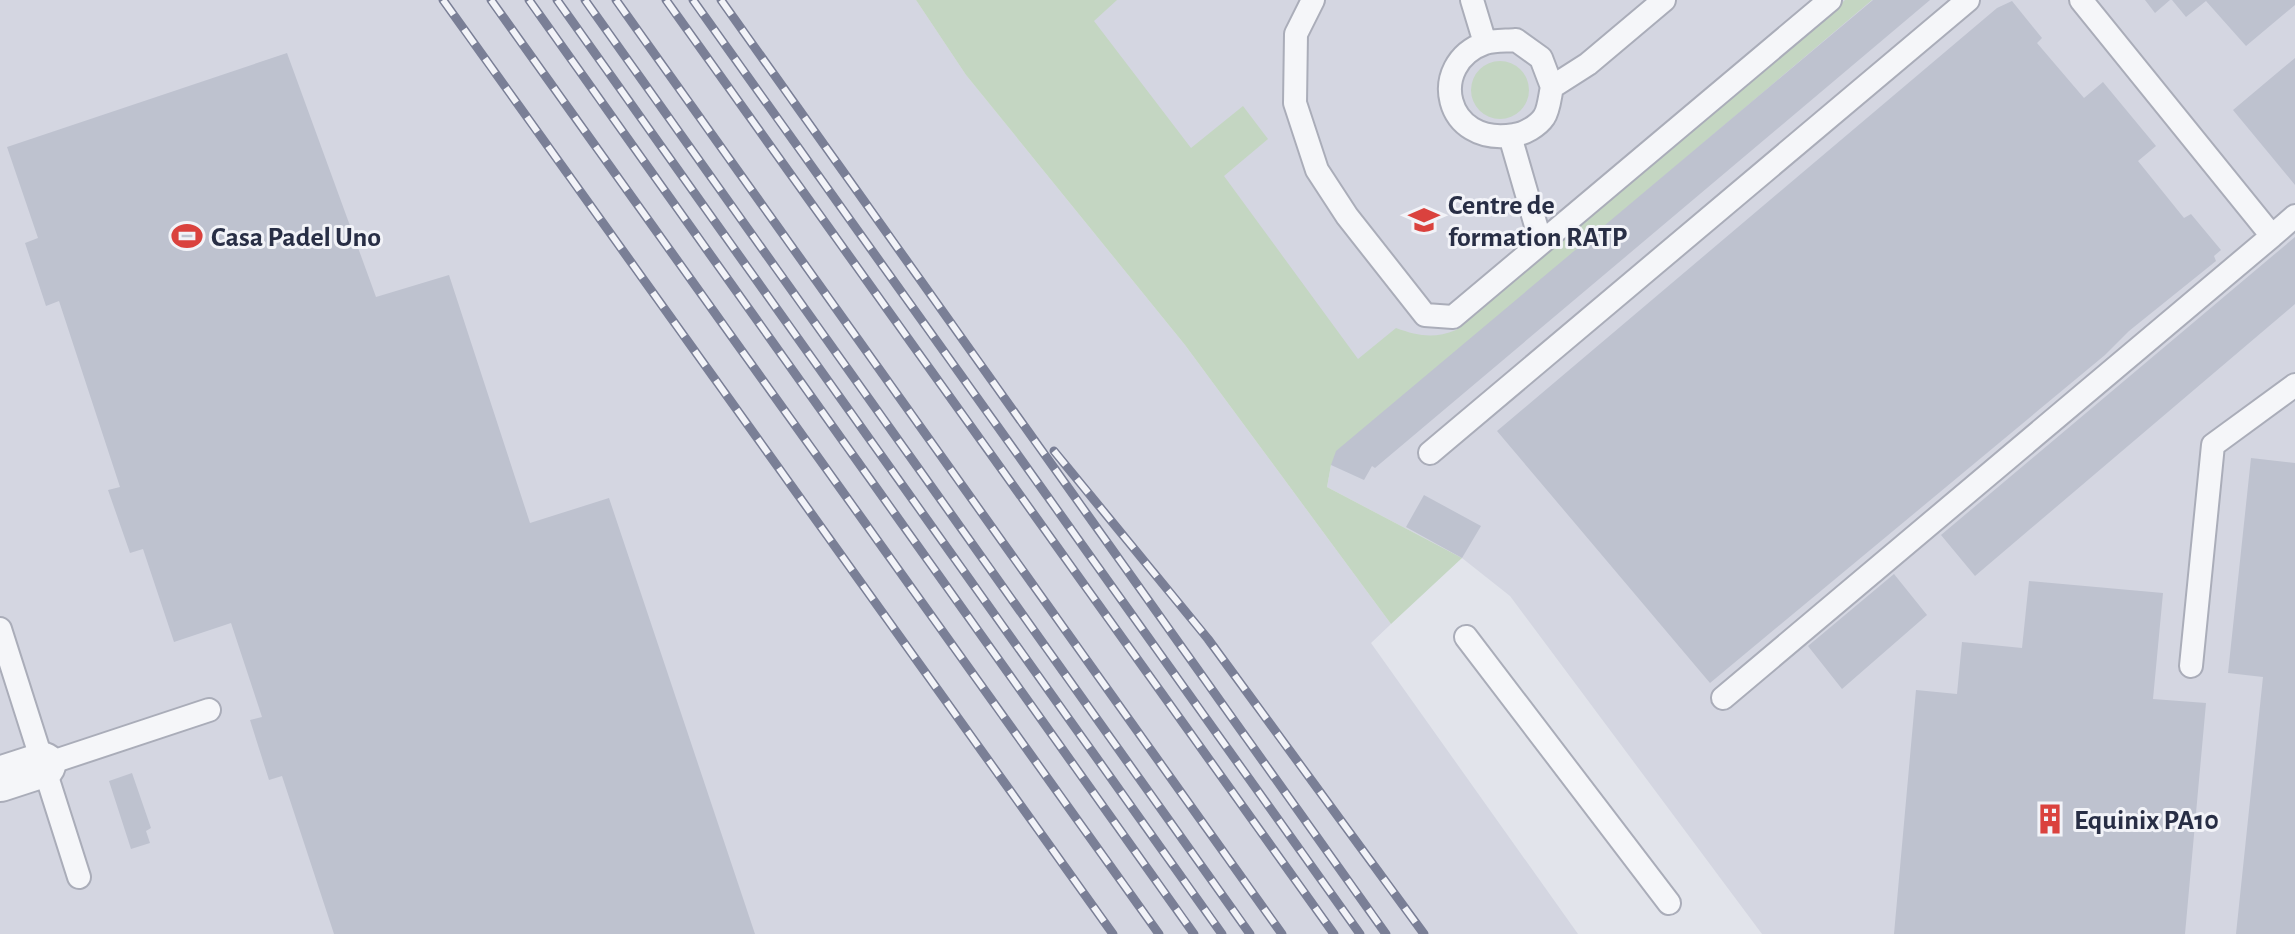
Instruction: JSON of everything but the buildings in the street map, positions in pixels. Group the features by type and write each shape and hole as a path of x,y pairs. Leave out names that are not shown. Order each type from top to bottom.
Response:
{"street":[{"path":"0,779 43,765"}],"lane":[{"path":"1313,0 1296,34 1295,103 1317,170 1347,216 1425,315 1453,317 1830,0"},
{"path":"1472,0 1485,43"},
{"path":"1552,87 1588,64 1664,0"},
{"path":"1430,453 1968,0"},
{"path":"2081,0 2272,236"},
{"path":"1516,40 1541,58 1552,87 1545,116 1524,134 1495,139 1467,128 1451,107 1449,83 1463,59 1485,43 1516,40"},
{"path":"1510,136 1541,243"},
{"path":"1723,698 2295,216"},
{"path":"2191,666 2213,445 2295,385"},
{"path":"0,629 79,877"},
{"path":"1466,637 1669,903"},
{"path":"43,765 209,710"}],"shaded area":[{"path":"0,0 916,0 966,75 1185,345 1391,624 1371,643 1578,934 0,934"},
{"path":"1068,0 2295,0 2295,934 1762,934 1510,596 1462,558 1327,487 1331,465"}],"green space":[{"path":"916,0 1117,0 1094,21 1191,148 1243,106 1268,139 1224,176 1358,359 1396,328 1426,335 1456,330 1845,0 1872,0 1383,414 1331,465 1327,487 1462,558 1391,624 1185,345 966,75"},
{"path":"1500,61 1521,69 1529,90 1521,111 1500,119 1479,111 1471,90 1479,69"}],"railway":[{"path":"443,0 1113,934"},
{"path":"491,0 1159,934"},
{"path":"529,0 1194,934"},
{"path":"557,0 1222,934"},
{"path":"585,0 1250,934"},
{"path":"616,0 1282,934"},
{"path":"666,0 1334,934"},
{"path":"693,0 1360,934"},
{"path":"721,0 1386,934"},
{"path":"1054,451 1208,639 1424,934"}],"place":[{"name":"Centre de formation RATP","path":"1424,220"},
{"name":"Casa Padel Uno","path":"187,236"},
{"name":"Equinix PA10","path":"2050,819"}]}
